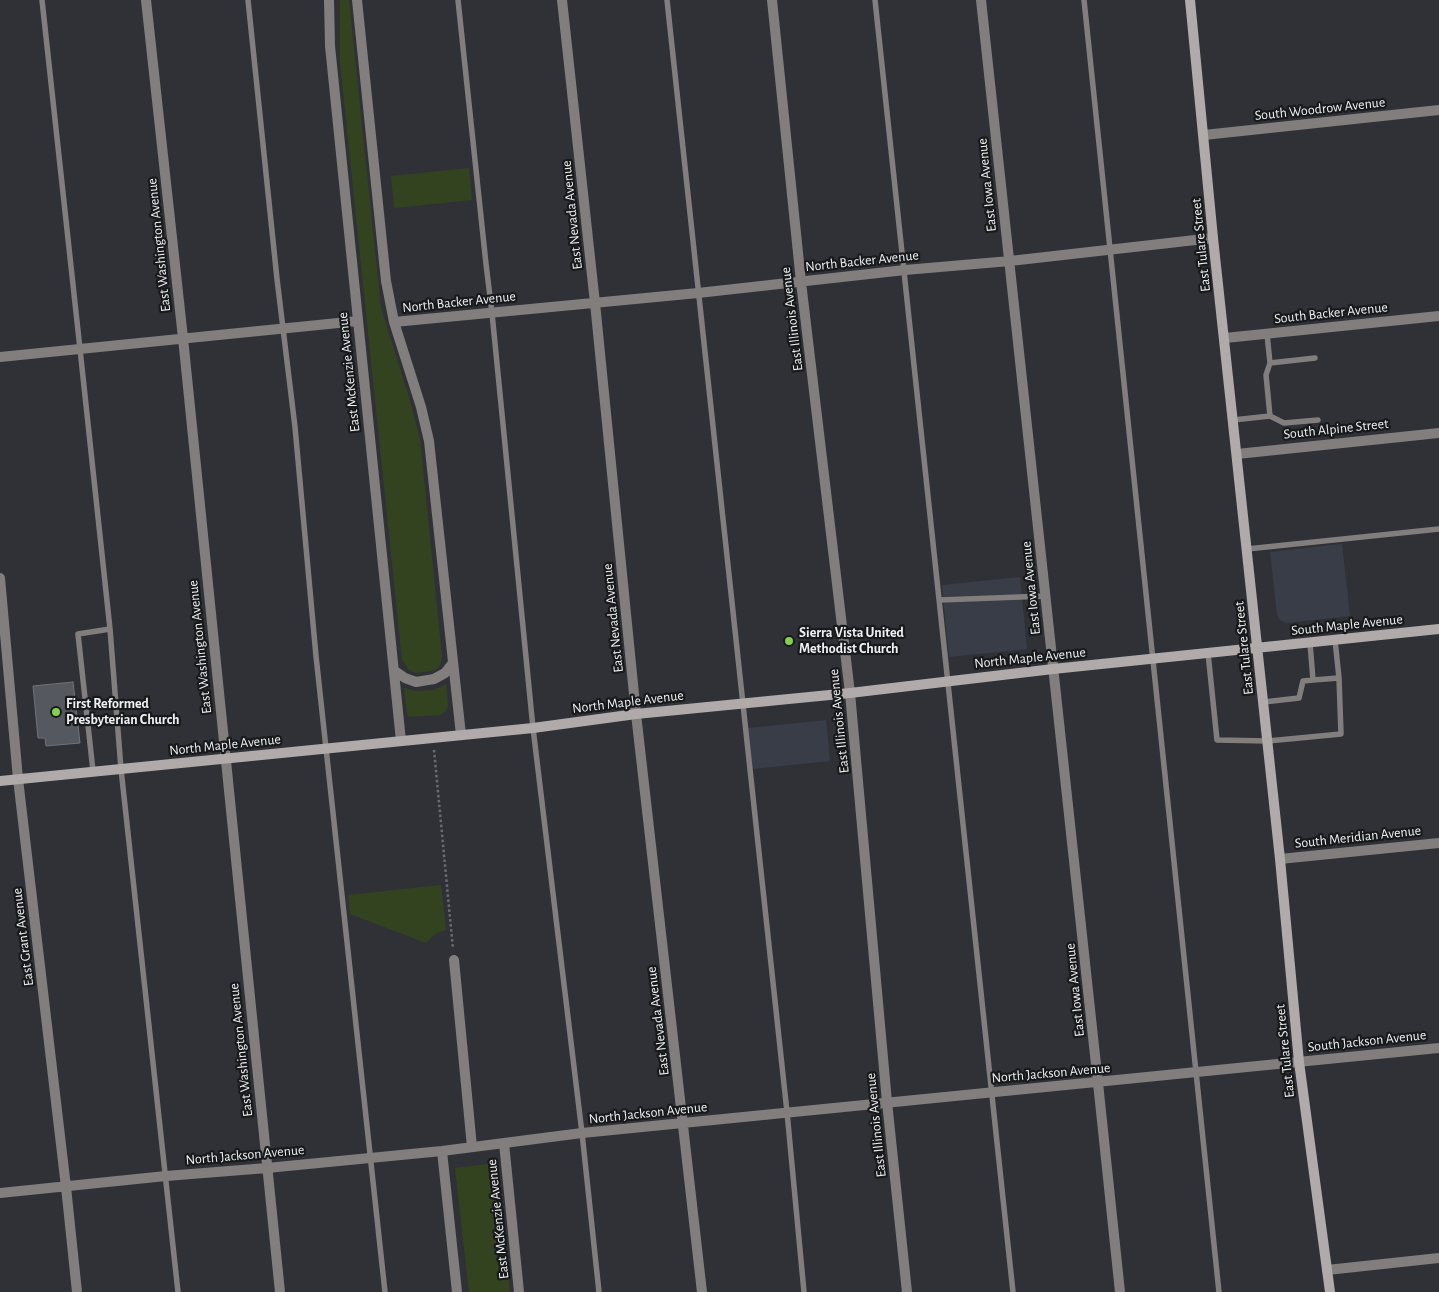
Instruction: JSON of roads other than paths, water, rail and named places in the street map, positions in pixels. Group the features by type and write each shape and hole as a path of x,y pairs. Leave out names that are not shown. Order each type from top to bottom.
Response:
{"main road":[{"name":"East Tulare Street","path":"1190,0 1264,702 1299,1062 1330,1292"},
{"name":"South Maple Avenue","path":"1258,648 1439,630"},
{"name":"North Maple Avenue","path":"0,781 534,728 636,714 850,693 1053,668 1258,648"}],"street":[{"name":"East Washington Avenue","path":"146,0 280,1292"},
{"name":"East McKenzie Avenue","path":"329,0 330,46 401,741"},
{"path":"357,0 386,281 394,322 421,406 429,440 461,735"},
{"name":"East Nevada Avenue","path":"562,0 595,303 636,714 702,1292"},
{"name":"East Illinois Avenue","path":"772,0 801,282 850,693 887,1102 907,1292"},
{"name":"East Iowa Avenue","path":"981,0 1120,1292"},
{"name":"South Woodrow Avenue","path":"1204,135 1439,110"},
{"name":"North Backer Avenue","path":"394,322 698,293 1214,238"},
{"name":"South Backer Avenue","path":"1225,338 1439,316"},
{"path":"0,357 358,321"},
{"name":"South Alpine Street","path":"1237,454 1439,433"},
{"name":"East Grant Avenue","path":"0,578 18,779 77,1292"},
{"path":"394,671 416,682 434,679 445,673 452,664"},
{"name":"South Meridian Avenue","path":"1280,859 1439,843"},
{"path":"454,960 472,1147"},
{"name":"South Jackson Avenue","path":"1299,1062 1439,1048"},
{"name":"North Jackson Avenue","path":"0,1193 442,1151 582,1133 1299,1062"},
{"name":"East McKenzie Avenue","path":"504,1143 519,1292"},
{"path":"442,1151 457,1292"},
{"path":"1327,1270 1439,1258"}],"lane":[{"path":"42,0 110,629 121,769 178,1292"},
{"path":"248,0 282,328 295,427 316,656 385,1292"},
{"path":"458,0 534,728 599,1292"},
{"path":"667,0 787,1112 804,1292"},
{"path":"875,0 1013,1292"},
{"path":"1084,0 1219,1292"},
{"path":"1267,334 1270,363 1266,374 1270,416"},
{"path":"1270,363 1315,358"},
{"path":"1233,420 1270,416 1284,423 1318,420"},
{"path":"1247,549 1439,528"},
{"path":"940,600 1046,596"},
{"path":"93,771 78,634 110,629"},
{"path":"1208,653 1217,740 1268,741 1341,734 1339,678 1335,640"},
{"path":"1310,643 1313,680"},
{"path":"1264,702 1299,698 1303,681 1339,678"}],"place":[{"name":"Sierra Vista United Methodist Church","path":"789,641"},
{"name":"First Reformed Presbyterian Church","path":"56,712"}]}
